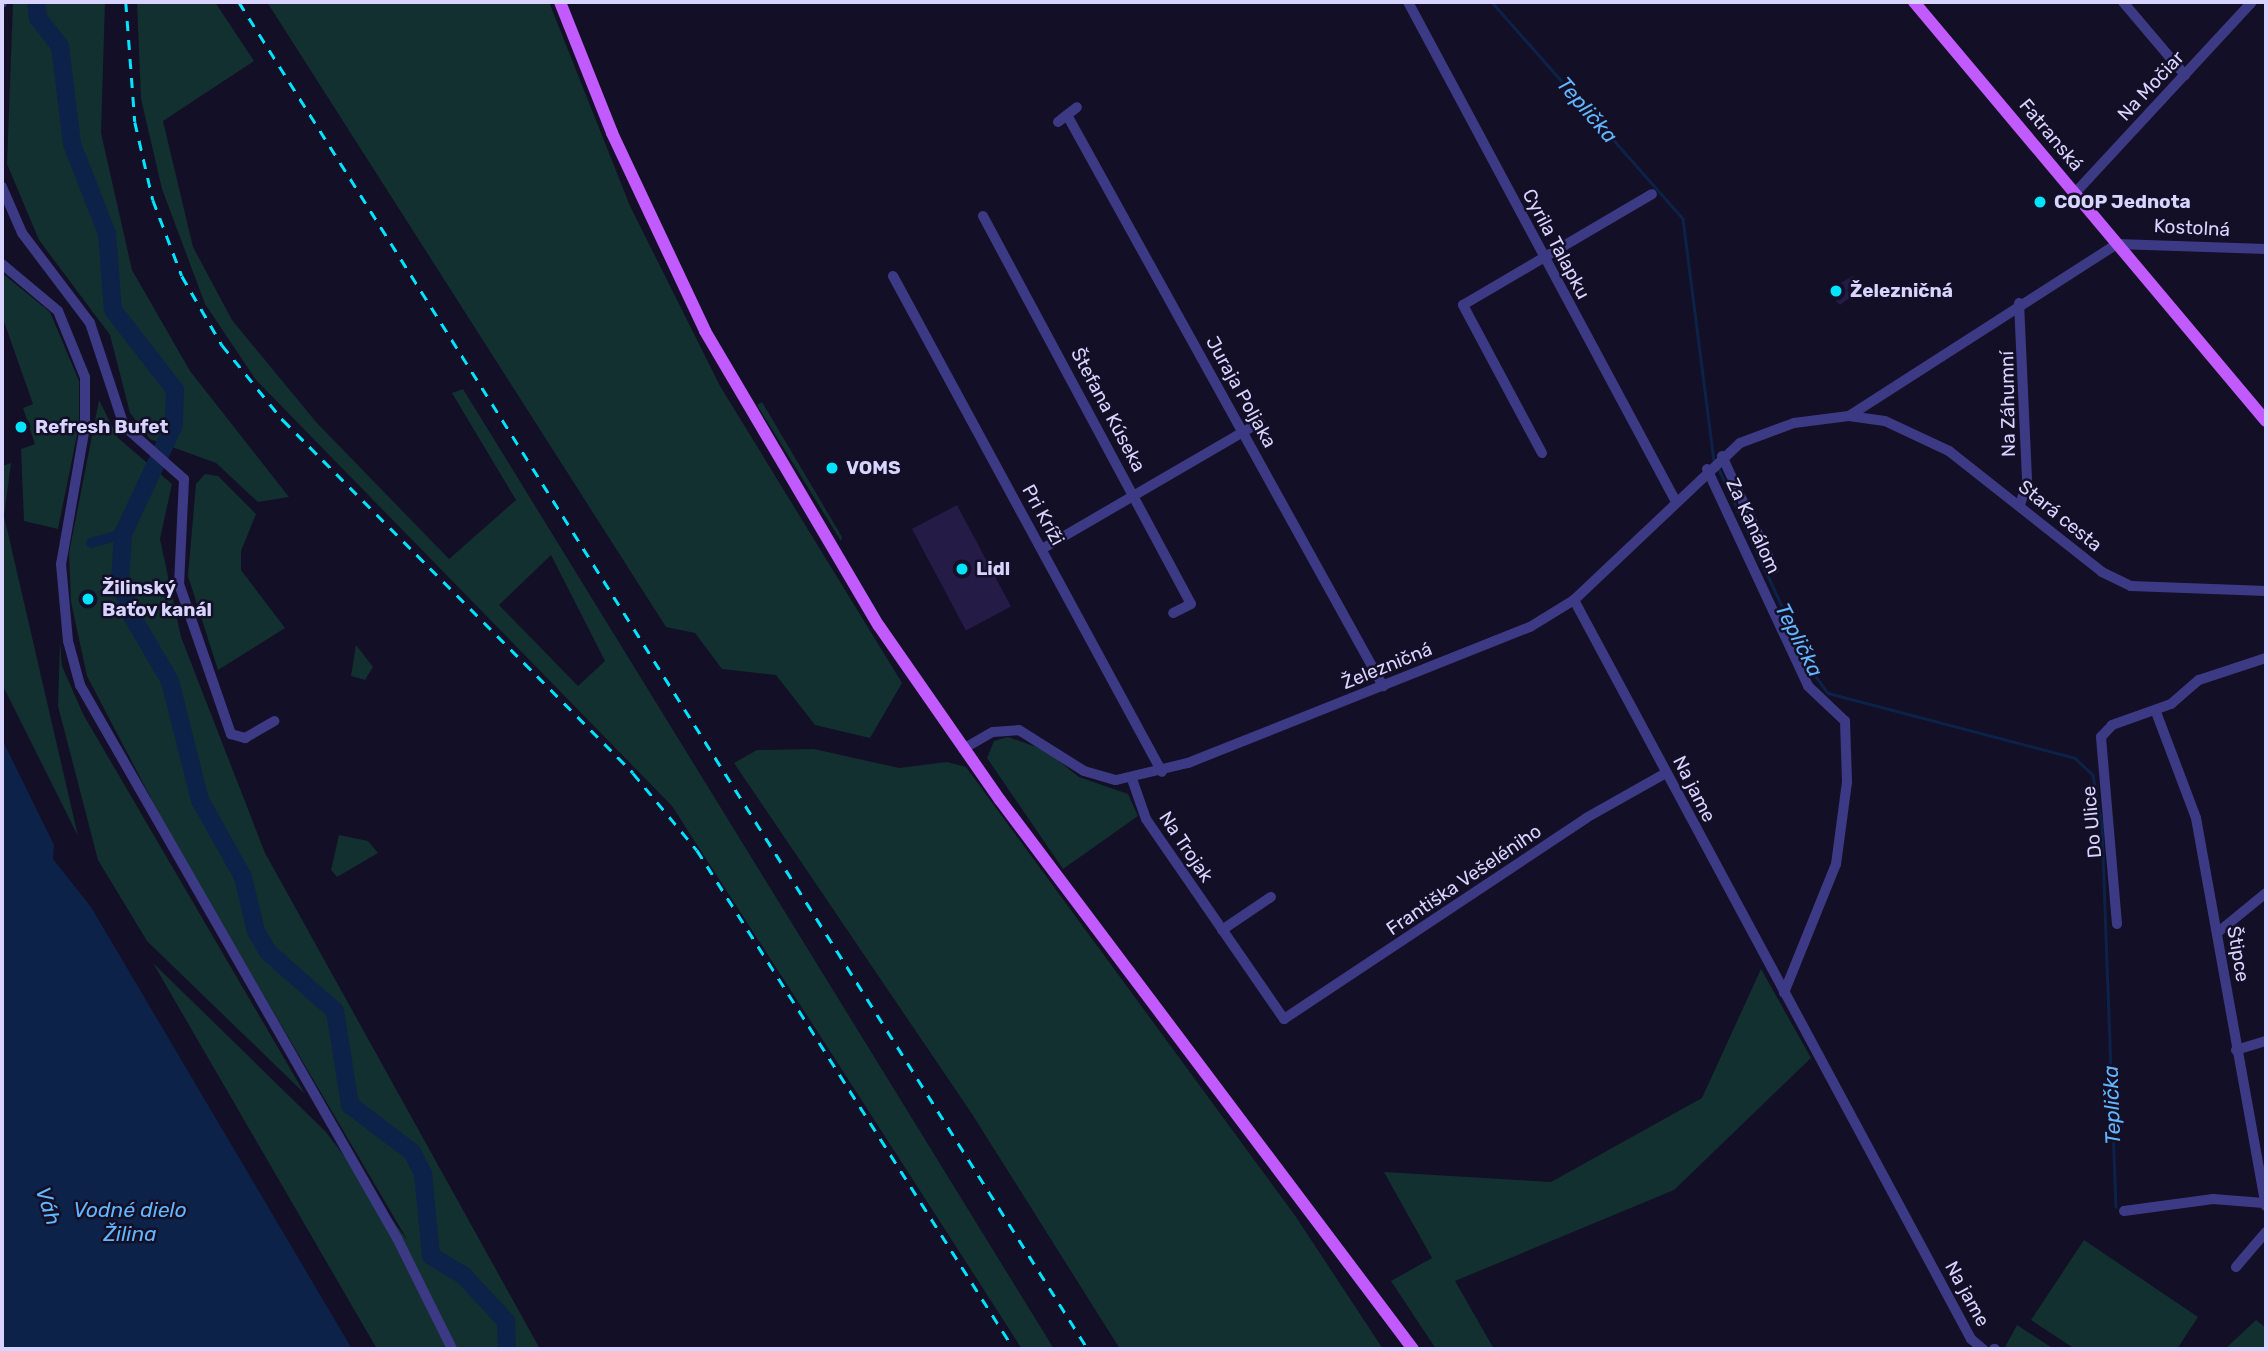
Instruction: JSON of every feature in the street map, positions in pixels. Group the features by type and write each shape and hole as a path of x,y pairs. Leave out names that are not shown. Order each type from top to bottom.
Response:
{"main road":[{"path":"560,2 617,145 705,331 826,541 963,749 1413,1349"},
{"name":"Fatranská","path":"1914,2 2266,421"}],"street":[{"name":"Cyrila Talapku","path":"1408,2 1675,500"},
{"path":"2123,2 2185,75"},
{"name":"Na Močiar","path":"2075,193 2252,2"},
{"name":"Juraja Poljaka","path":"1077,107 1063,119 1243,431 1384,686"},
{"path":"2,187 22,233 90,324 116,411 145,449 173,467 185,489 179,584 197,648 231,734 245,738 275,721"},
{"path":"1542,453 1463,305 1652,194"},
{"name":"Štefana Kúseka","path":"983,216 1191,604 1173,613"},
{"name":"Železničná","path":"963,749 993,732 1020,730 1084,771 1132,779 1162,772 1530,627 1574,600 1720,457 1763,432 1849,416 2019,303 2117,244"},
{"name":"Kostolná","path":"2117,244 2266,249"},
{"path":"2,264 58,312 85,377 85,427 61,564 68,641 80,685 397,1238 452,1349"},
{"name":"Pri Kríži","path":"893,276 1162,772"},
{"name":"Na Záhumní","path":"2019,303 2027,482 2020,505"},
{"name":"Stará cesta","path":"1849,416 1885,421 1948,451 2102,572 2131,586 2266,591"},
{"path":"1042,548 1260,422"},
{"path":"1720,457 1774,569"},
{"name":"Za Kanálom","path":"1708,468 1808,686 1845,721 1847,782 1836,864 1784,993"},
{"name":"Na jame","path":"1574,600 1971,1339 1983,1349"},
{"name":"Do Ulice","path":"2116,924 2109,795 2098,744 2112,725 2156,712 2199,680 2266,658"},
{"name":"Štipce","path":"2156,712 2196,818 2265,1205"},
{"name":"Františka Vešeléniho","path":"1284,1019 1586,818 1666,773"},
{"name":"Na Trojak","path":"1132,779 1146,819 1284,1019"},
{"path":"2217,933 2266,893"},
{"path":"1222,930 1271,897"},
{"path":"2236,1050 2266,1041"},
{"path":"2124,1211 2213,1199 2265,1205"},
{"path":"2236,1267 2266,1232"}],"green space":[{"path":"13,2 105,2 101,133 132,270 190,371 289,497 258,502 216,463 150,439 130,413 110,335 39,240 7,164"},
{"path":"137,2 215,2 254,61 163,121 193,247 232,320 316,422 449,559 516,500 452,393 463,389 1054,1349 1022,1349 672,806 256,380 205,304 162,189 141,99","holes":["551,555 605,661 578,686 499,605"]},
{"path":"267,2 549,2 630,206 720,386 902,683 870,738 815,725 776,675 722,669 695,633 666,627"},
{"path":"2,273 50,312 79,381 79,425 58,529 24,521 21,449 35,444 23,408 33,404 2,316"},
{"path":"99,400 118,438 172,484 160,539 181,637 265,853 540,1349 377,1349 153,963 326,1132 408,1241 176,846 87,676 71,602 69,553"},
{"path":"762,402 842,537 841,541 757,405"},
{"path":"11,463 4,516 78,836 2,684 2,466"},
{"path":"205,474 218,476 256,514 241,551 241,570 285,628 218,670 188,576 196,484"},
{"path":"60,642 62,666 83,714 305,1094 147,941 98,860 58,706"},
{"path":"356,645 373,667 365,680 351,676"},
{"path":"1008,737 1045,750 1079,777 1128,794 1138,816 1063,869 987,758 994,741"},
{"path":"814,749 899,768 947,762 966,767 1296,1217 1383,1349 1120,1349 972,1114 734,763 757,750"},
{"path":"339,835 368,841 378,853 337,877 331,870"},
{"path":"1761,969 1811,1058 1674,1190 1455,1281 1494,1349 1436,1349 1391,1281 1432,1258 1384,1172 1551,1182 1702,1098"},
{"path":"2084,1240 2198,1317 2177,1349 2075,1349 2031,1320"},
{"path":"2256,1320 2266,1328 2266,1349 2225,1349"},
{"path":"2017,1325 2054,1349 2004,1349"}],"water":[{"name":"Vodné dielo Žilina","path":"2,739 54,845 53,859 91,907 352,1349 2,1349"}],"building":[{"name":"Železničná","path":"1853,276 1857,282 1847,290 1852,296 1840,305 1826,291"},
{"name":"Lidl","path":"957,505 1011,607 966,630 912,529"}],"waterway":[{"path":"36,2 38,18 60,46 72,144 107,234 113,310 175,390 174,425 123,534 120,581 132,616 170,681 200,800 243,877 256,931 268,952 335,1011 350,1105 412,1152 423,1174 431,1256 464,1276 506,1321 507,1349"},
{"name":"Teplička","path":"1492,2 1683,219 1714,461"},
{"name":"Teplička","path":"1718,467 1812,671 1828,693 2075,758 2093,775 2102,826 2116,1207"},
{"path":"91,543 123,534"}],"railway":[{"path":"126,2 135,122 153,200 182,276 222,345 283,420 633,773 697,850 1014,1349"},
{"path":"239,2 1088,1349"}],"place":[{"name":"COOP Jednota","path":"2040,202"},
{"name":"Železničná","path":"1836,291"},
{"name":"Refresh Bufet","path":"21,427"},
{"name":"VOMS","path":"832,468"},
{"name":"Lidl","path":"962,569"},
{"name":"Žilinský Baťov kanál","path":"88,599"}],"water label":[{"name":"Váh","path":"48,1206"}]}
